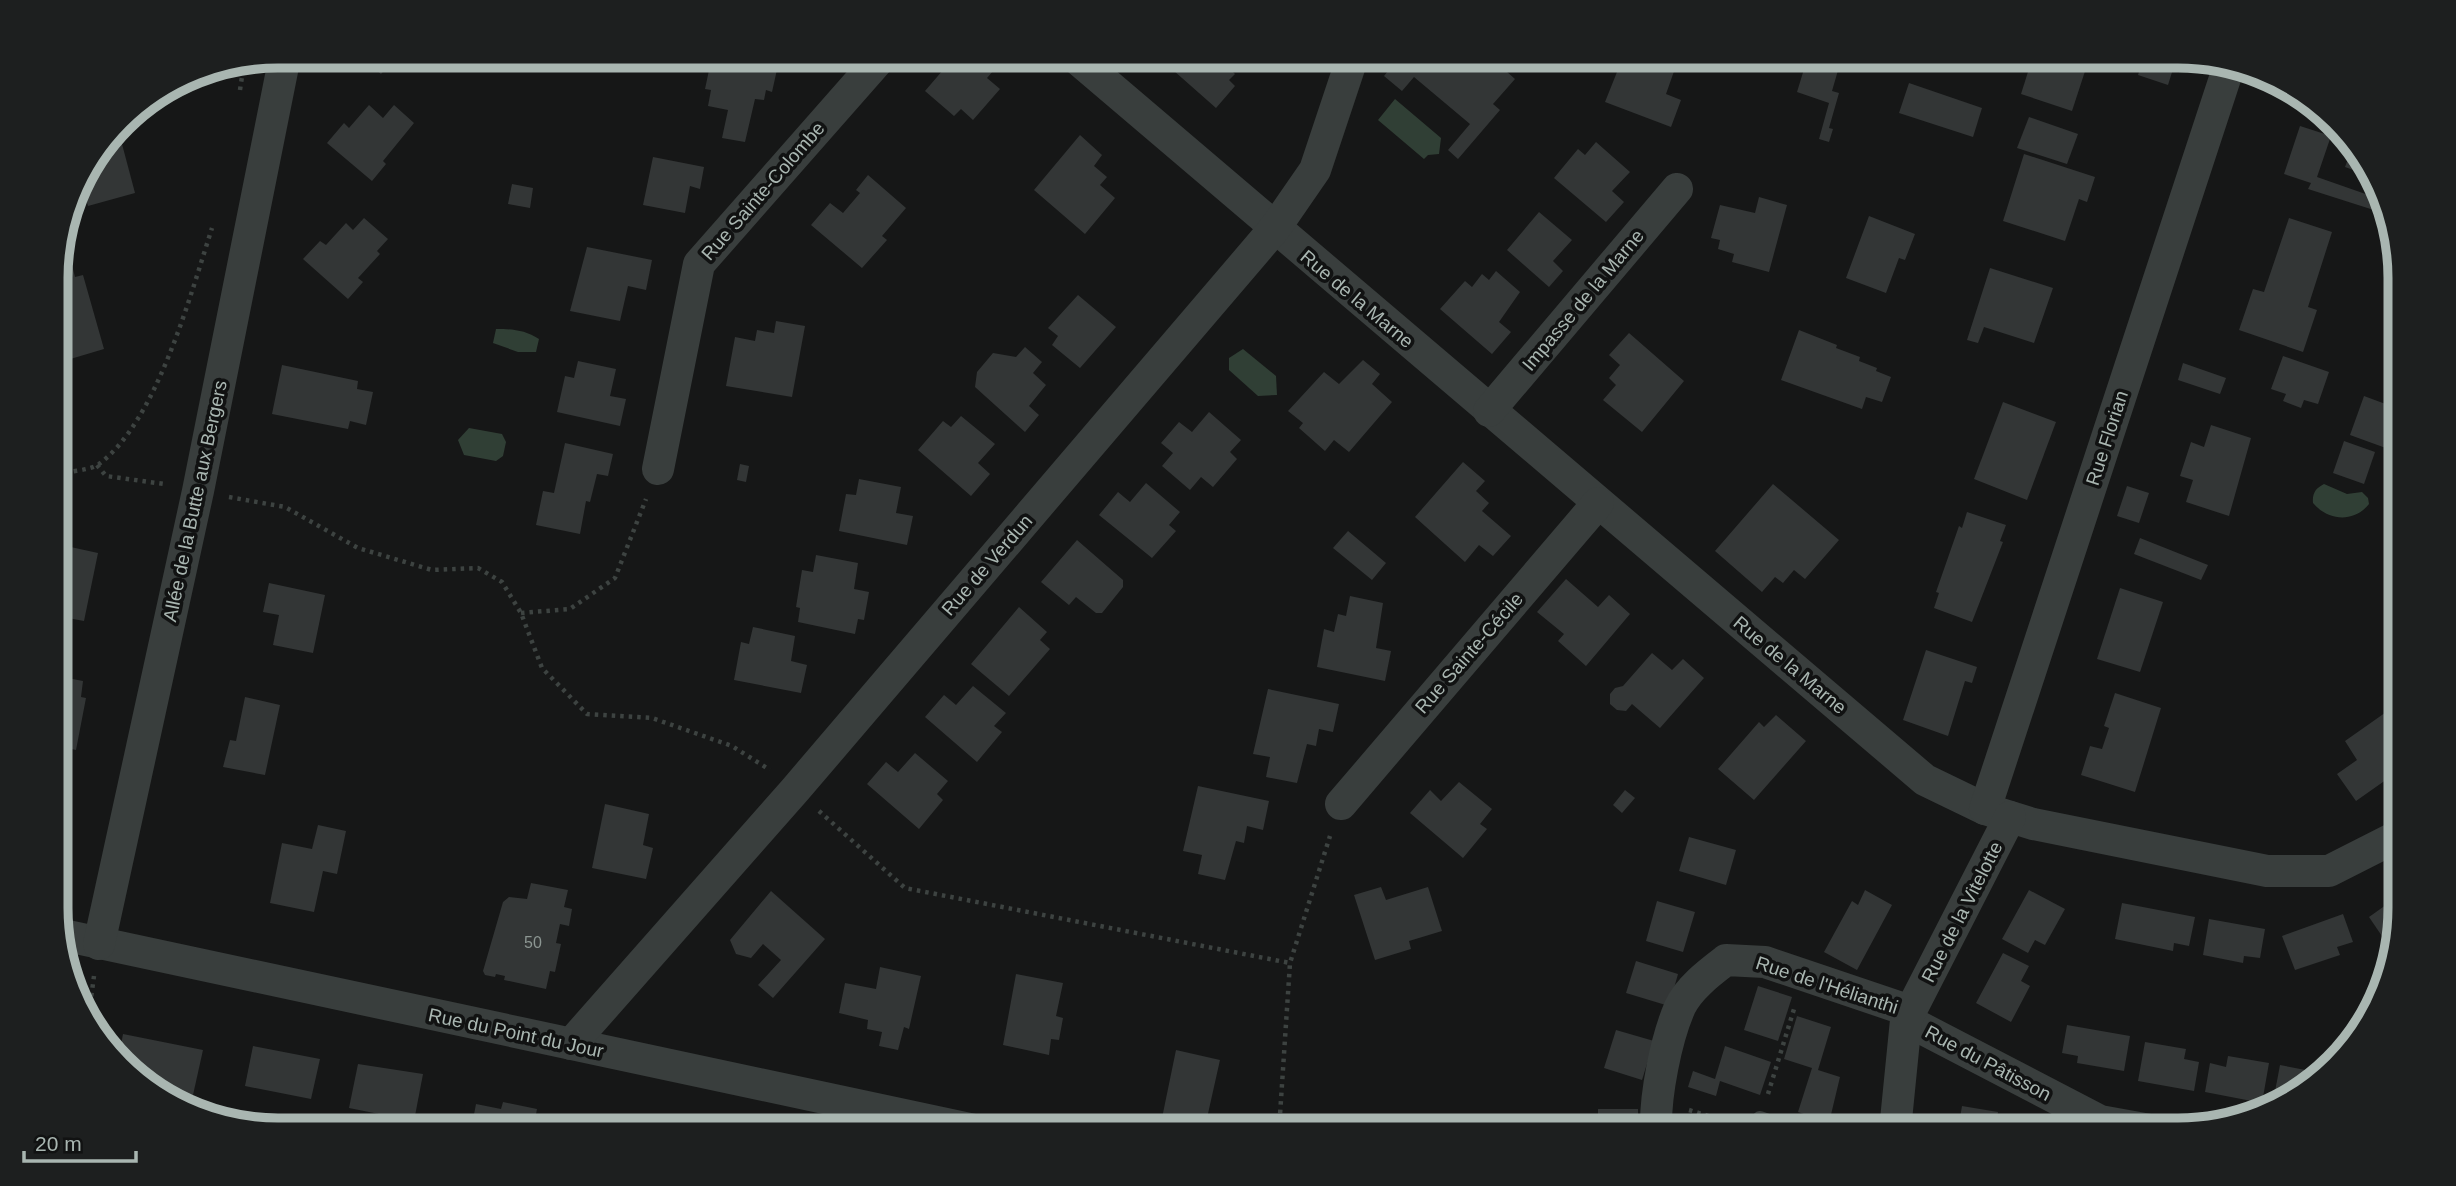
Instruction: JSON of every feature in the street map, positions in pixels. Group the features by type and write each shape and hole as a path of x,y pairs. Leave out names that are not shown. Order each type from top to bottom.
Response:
{"street":[{"name":"Rue de Verdun","path":"571,1044 795,790 1275,229 1315,170 1349,68"},
{"name":"Allée de la Butte aux Bergers","path":"99,944 198,491 282,69"},
{"name":"Rue Sainte-Colombe","path":"658,469 699,264 871,69"},
{"name":"Rue de la Marne","path":"1089,69 1925,780 1997,813 2267,871 2329,871 2388,841"},
{"name":"Rue Florian","path":"1997,813 2227,74"},
{"name":"Impasse de la Marne","path":"1489,411 1677,189"},
{"name":"Rue Sainte-Cécile","path":"1341,804 1598,503"},
{"name":"Rue de la Vitelotte","path":"1896,1117 1908,1015 1997,813"},
{"name":"Rue du Point du Jour","path":"70,937 916,1118"},
{"name":"Rue de l'Hélianthi","path":"1655,1114 1680,1007 1709,973 1726,960 1742,959 1804,976 1908,1015"},
{"name":"Rue du Pâtisson","path":"1908,1015 2093,1117"}],"path":[{"path":"238,102 243,71"},
{"path":"69,471 97,465 125,438 143,411 183,316 215,219"},
{"path":"97,465 106,476 169,485"},
{"path":"521,613 570,609 615,578 658,469"},
{"path":"226,496 285,507 358,548 432,570 478,568 502,582 521,613 542,668 587,715 652,718 732,746 779,776"},
{"path":"1280,1117 1290,962 1341,804"},
{"path":"818,810 905,888 1290,962"},
{"path":"1761,1117 1804,976"},
{"path":"1655,1114 1704,1117"}],"shaded area":[{"path":"1395,99 1441,138 1439,154 1428,155 1424,159 1378,120"},
{"path":"496,329 508,329 534,336 539,339 536,352 518,352 493,343"},
{"path":"1243,349 1276,376 1277,395 1258,396 1229,370 1229,358"},
{"path":"469,428 502,434 506,442 503,456 496,461 464,455 458,440"},
{"path":"2324,484 2347,494 2362,492 2368,498 2369,504 2349,517 2326,513 2313,503 2315,491"}],"building":[{"path":"1229,68 1235,74 1229,80 1235,86 1216,108 1171,69"},
{"path":"1390,68 1503,68 1515,79 1493,104 1500,110 1458,159 1448,150 1470,124 1414,77 1402,91 1384,76"},
{"path":"1618,68 1675,68 1666,94 1681,100 1671,127 1605,102"},
{"path":"1804,68 1839,68 1832,91 1839,93 1829,128 1833,129 1829,142 1819,139 1829,103 1797,92"},
{"path":"2029,68 2086,68 2072,111 2021,94"},
{"path":"2140,68 2173,68 2168,85 2138,75"},
{"path":"709,69 777,69 772,92 766,90 764,100 755,99 745,142 722,138 728,110 708,106 711,90 705,89"},
{"path":"944,69 990,69 993,71 987,78 1000,89 973,120 961,109 954,116 925,91"},
{"path":"1909,83 1982,108 1973,137 1899,113"},
{"path":"369,105 383,118 394,105 414,123 383,161 386,164 372,181 327,143 344,123 349,128"},
{"path":"2029,117 2078,134 2067,164 2017,148"},
{"path":"2300,126 2331,136 2317,177 2371,196 2376,211 2308,189 2311,183 2284,174"},
{"path":"1080,135 1102,155 1094,166 1107,177 1100,185 1115,198 1085,234 1034,190"},
{"path":"121,139 135,193 88,206 85,196 90,185"},
{"path":"1596,142 1630,172 1612,191 1624,202 1606,222 1554,178 1578,149 1585,155"},
{"path":"2024,154 2095,177 2087,202 2079,199 2065,241 2003,221"},
{"path":"653,157 704,167 700,189 690,186 685,213 643,205"},
{"path":"2349,157 2359,172 2345,167"},
{"path":"868,175 906,208 882,236 887,240 862,268 811,225 830,203 843,213 860,193 856,190"},
{"path":"512,184 533,188 530,208 508,204"},
{"path":"1759,197 1787,205 1769,272 1732,262 1734,254 1718,249 1720,240 1711,238 1720,205 1755,213"},
{"path":"1539,212 1572,240 1553,261 1563,271 1549,287 1507,250"},
{"path":"1869,216 1915,234 1905,260 1899,258 1886,293 1846,278"},
{"path":"364,218 388,239 377,251 380,254 358,278 363,282 348,299 303,259 320,241 326,245 346,223 353,230"},
{"path":"2289,218 2332,232 2308,307 2317,310 2303,352 2239,330 2253,289 2264,292"},
{"path":"587,247 652,260 646,290 628,286 620,321 570,311"},
{"path":"69,261 75,277 83,275 104,349 69,359 69,264"},
{"path":"1990,268 2053,288 2034,343 1984,327 1978,343 1967,340"},
{"path":"1496,271 1520,292 1499,322 1511,332 1492,354 1440,309 1465,281 1472,287 1482,274 1489,280"},
{"path":"1078,295 1116,327 1080,368 1052,345 1058,336 1048,328"},
{"path":"776,321 805,326 792,397 726,386 735,337 755,341 757,330 774,333"},
{"path":"1799,330 1837,345 1836,348 1860,357 1859,361 1891,377 1882,402 1866,397 1862,409 1781,380"},
{"path":"1629,333 1684,381 1642,432 1603,400 1616,385 1609,378 1620,365 1609,355"},
{"path":"1025,347 1042,362 1033,373 1046,385 1029,406 1039,415 1025,432 975,387 977,372 993,353 1016,357"},
{"path":"2283,356 2329,372 2318,404 2304,400 2301,408 2283,401 2286,394 2271,389"},
{"path":"1363,360 1380,374 1372,384 1392,402 1349,452 1334,440 1325,451 1299,428 1303,423 1288,411 1324,372 1339,384"},
{"path":"578,361 616,369 610,396 626,399 620,426 557,412 565,376 574,378"},
{"path":"2183,363 2226,378 2220,394 2178,380"},
{"path":"282,365 358,381 357,389 373,392 366,425 350,421 348,429 272,414"},
{"path":"2364,396 2388,405 2388,449 2350,435"},
{"path":"2003,402 2056,422 2027,500 1974,479"},
{"path":"1209,412 1241,440 1230,452 1237,459 1213,487 1201,477 1190,490 1162,466 1173,453 1161,443 1179,422 1192,432"},
{"path":"961,416 995,444 978,463 990,474 971,496 918,450 943,421 951,427"},
{"path":"2211,425 2251,438 2229,516 2186,502 2193,480 2180,476 2191,442 2204,447"},
{"path":"2344,441 2375,452 2364,484 2333,473"},
{"path":"565,443 613,454 608,476 597,474 590,502 586,501 580,534 536,525 543,491 554,493"},
{"path":"1463,462 1485,481 1476,491 1489,503 1482,511 1511,536 1493,556 1479,545 1465,562 1415,517"},
{"path":"740,464 749,466 746,482 737,480"},
{"path":"859,479 901,487 896,513 913,516 907,545 839,531 846,494 856,495"},
{"path":"1146,483 1180,512 1169,525 1176,531 1152,558 1099,515 1118,492 1130,502"},
{"path":"1773,484 1839,540 1805,579 1794,570 1783,583 1775,577 1762,592 1715,551"},
{"path":"2127,486 2149,493 2139,523 2117,516"},
{"path":"1967,512 2006,525 2000,541 2003,542 1972,622 1934,608 1939,593 1936,592 1959,526 1962,528"},
{"path":"1348,531 1386,563 1372,580 1333,548"},
{"path":"2140,538 2208,565 2201,580 2134,554"},
{"path":"1077,540 1123,580 1123,587 1102,613 1096,613 1076,597 1069,605 1041,582"},
{"path":"69,547 98,553 84,621 68,618"},
{"path":"816,555 858,563 854,589 869,592 864,620 858,619 855,634 798,622 800,608 796,607 802,570 813,572"},
{"path":"1566,579 1598,607 1609,595 1630,614 1586,666 1558,641 1564,634 1537,612"},
{"path":"269,583 325,595 313,653 273,645 279,615 263,612"},
{"path":"2120,588 2163,602 2140,672 2097,659"},
{"path":"1350,596 1383,603 1376,648 1391,651 1385,681 1317,667 1324,629 1334,632 1338,614 1346,616"},
{"path":"1019,607 1047,632 1040,640 1050,649 1009,696 971,664"},
{"path":"753,627 795,636 791,661 807,665 801,693 734,680 741,642 749,644"},
{"path":"1926,650 1977,667 1972,683 1965,681 1948,736 1903,720"},
{"path":"1652,653 1672,670 1683,659 1704,678 1660,728 1632,704 1626,711 1617,710 1610,704 1610,694 1615,688 1623,686"},
{"path":"68,678 83,681 81,697 86,698 76,750 68,748"},
{"path":"973,686 1006,713 994,726 1002,732 977,762 925,717 944,695 956,705"},
{"path":"1268,689 1339,704 1333,732 1319,729 1316,746 1307,744 1297,783 1266,777 1270,757 1253,754"},
{"path":"2115,693 2161,708 2135,792 2081,775 2090,746 2102,749 2109,728 2104,726"},
{"path":"245,697 280,705 265,775 223,767 230,740 236,741"},
{"path":"2388,711 2388,778 2356,801 2337,774 2357,760 2345,741"},
{"path":"1776,715 1806,741 1754,800 1718,769 1759,722 1764,727"},
{"path":"915,753 948,781 937,794 943,800 919,829 867,784 886,762 898,772"},
{"path":"1459,782 1492,809 1480,824 1487,829 1463,858 1410,813 1430,790 1441,801"},
{"path":"1198,786 1269,801 1263,830 1247,826 1244,843 1236,841 1225,880 1198,874 1202,855 1183,851"},
{"path":"1625,790 1635,798 1622,813 1613,805"},
{"path":"605,804 649,814 643,845 653,848 646,879 592,868"},
{"path":"318,825 346,831 337,874 323,871 314,912 270,903 282,843 312,849"},
{"path":"1689,837 1736,850 1726,885 1679,871"},
{"path":"531,883 568,890 564,907 572,909 569,926 560,924 556,943 561,944 555,972 550,971 546,989 504,980 505,976 485,975 483,971 503,902 509,897 527,899"},
{"path":"1381,887 1386,900 1428,887 1442,931 1409,941 1411,949 1375,960 1354,895"},
{"path":"1865,890 1892,905 1857,970 1824,952 1852,901 1858,905"},
{"path":"2029,890 2065,909 2045,945 2035,940 2028,953 2002,939"},
{"path":"771,891 825,939 773,998 758,985 781,960 763,944 751,958 736,954 730,940"},
{"path":"1657,901 1695,912 1683,952 1646,941"},
{"path":"2122,903 2195,917 2189,946 2174,943 2173,951 2115,939"},
{"path":"2388,904 2385,940 2369,917"},
{"path":"2343,914 2353,942 2337,947 2340,955 2295,970 2282,936"},
{"path":"2209,919 2265,929 2260,958 2244,956 2243,963 2203,955"},
{"path":"2003,953 2029,966 2021,981 2030,986 2011,1022 1976,1003"},
{"path":"1636,961 1678,974 1669,1006 1626,993"},
{"path":"880,967 921,976 909,1029 904,1027 898,1050 879,1046 882,1032 867,1029 868,1020 839,1013 845,983 876,989"},
{"path":"1016,974 1063,983 1056,1016 1063,1018 1059,1040 1051,1039 1049,1055 1003,1045"},
{"path":"1758,986 1792,997 1778,1041 1744,1030"},
{"path":"1797,1016 1831,1027 1818,1070 1840,1077 1830,1117 1813,1117 1798,1112 1812,1068 1784,1059"},
{"path":"2067,1025 2130,1036 2124,1071 2077,1063 2078,1056 2062,1053"},
{"path":"1616,1030 1654,1041 1642,1080 1604,1068"},
{"path":"123,1034 203,1050 193,1095 173,1090 150,1074 121,1046"},
{"path":"2145,1042 2186,1049 2184,1059 2199,1062 2194,1091 2138,1081"},
{"path":"253,1046 320,1059 311,1099 245,1086"},
{"path":"1725,1046 1771,1062 1760,1095 1720,1081 1716,1096 1688,1087 1693,1071 1715,1079"},
{"path":"1176,1050 1220,1060 1207,1118 1162,1118"},
{"path":"2228,1056 2269,1063 2263,1100 2258,1102 2205,1092 2210,1063 2226,1067"},
{"path":"358,1064 423,1074 415,1118 399,1118 349,1108"},
{"path":"2280,1065 2310,1071 2283,1090 2274,1094"},
{"path":"503,1102 537,1109 535,1118 473,1118 476,1104 501,1109"},
{"path":"1962,1106 1998,1112 1997,1117 1960,1117"},
{"path":"1598,1109 1638,1109 1638,1117 1598,1117"}]}
